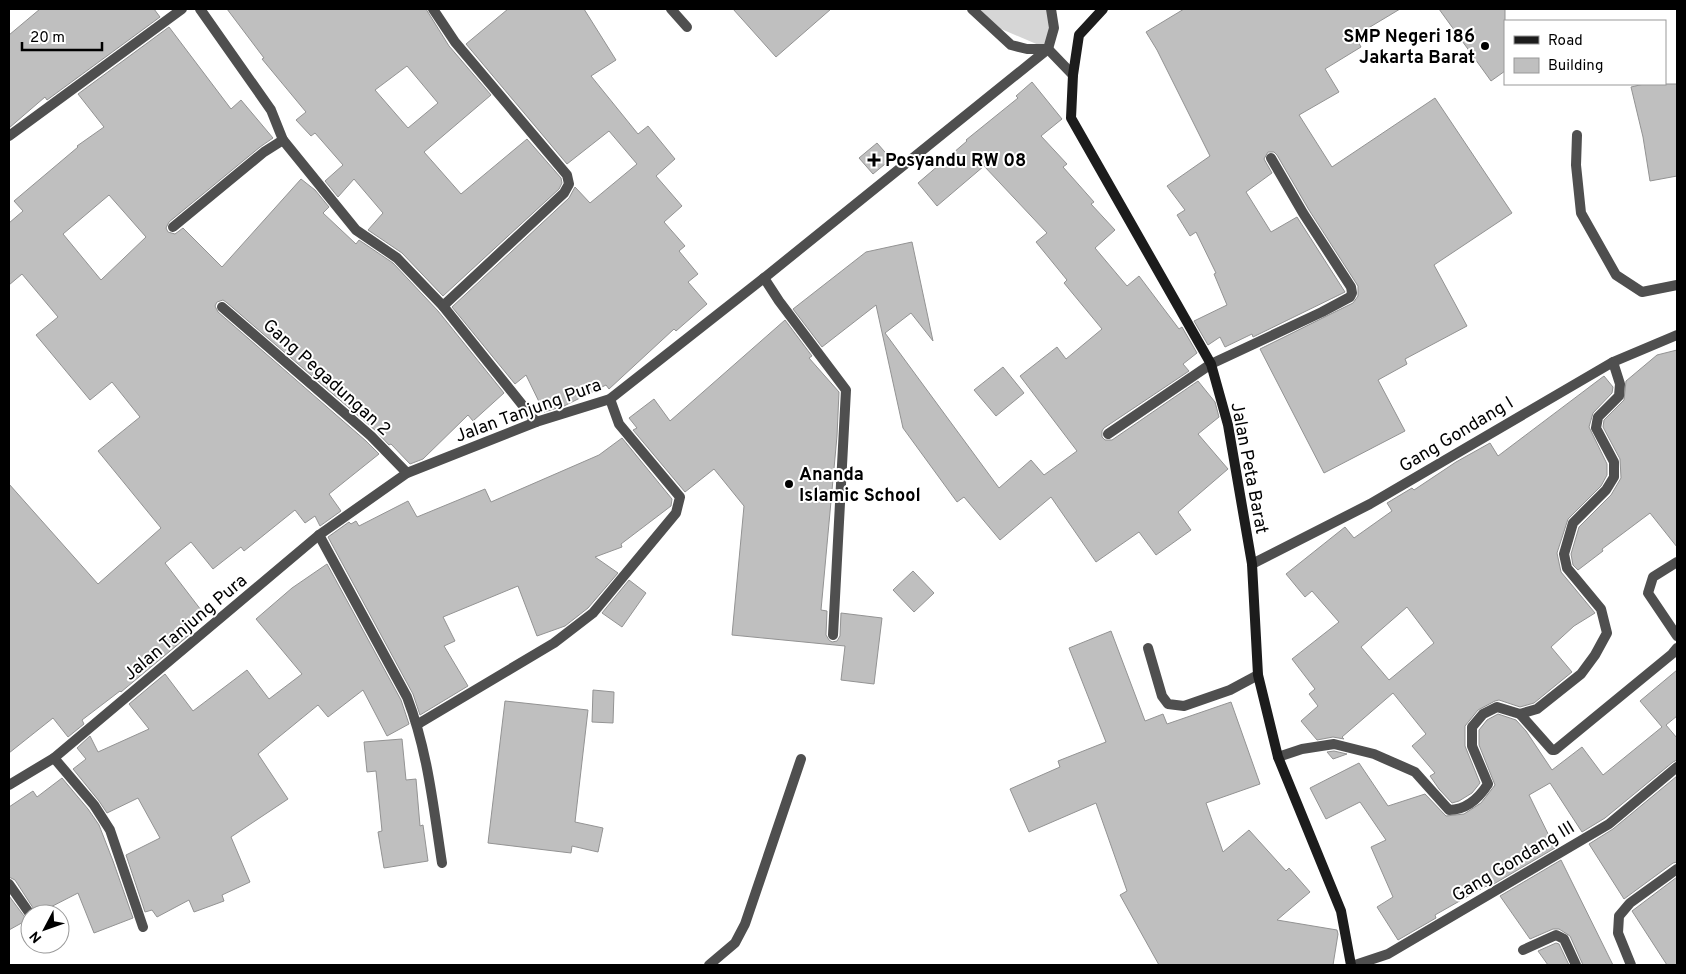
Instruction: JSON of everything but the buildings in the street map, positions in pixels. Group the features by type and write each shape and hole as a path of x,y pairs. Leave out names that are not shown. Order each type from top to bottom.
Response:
{"main road":[{"name":"Jalan Peta Barat","path":"1103,9 1079,35 1073,75 1071,118 1211,364 1228,426 1252,564 1258,675 1278,757 1341,912 1350,965"}],"street":[{"path":"9,136 182,9"},
{"path":"200,9 271,110 283,140 356,230 397,258 442,306 536,422"},
{"path":"433,9 455,42 567,175 568,184 564,193 442,306"},
{"path":"671,9 687,27"},
{"path":"972,9 1011,45 1027,49 1048,49 1073,75"},
{"path":"1048,49 1054,28 1051,9"},
{"name":"Jalan Tanjung Pura","path":"9,785 54,758 319,535 407,473 536,422 610,399 764,278 1048,49"},
{"path":"1577,135 1576,165 1581,213 1616,275 1642,292 1677,284"},
{"path":"173,227 264,152 283,140"},
{"path":"1108,434 1211,364 1347,300 1352,293 1351,287 1271,158"},
{"path":"764,278 846,390 832,635"},
{"name":"Gang Pegadungan 2","path":"222,307 370,436 407,473"},
{"name":"Gang Gondang I","path":"1252,564 1370,504 1613,362 1677,335"},
{"path":"1278,757 1302,749 1334,744 1374,754 1415,772 1449,810 1460,810 1480,797 1488,784 1472,746 1472,727 1483,714 1497,707 1520,714 1537,710 1581,674 1595,655 1607,633 1601,609 1568,568 1564,554 1573,523 1606,490 1614,477 1614,462 1596,428 1598,417 1619,396 1620,384 1613,362"},
{"path":"418,724 554,643 593,613 676,513 680,497 619,424 610,399"},
{"path":"319,535 407,697 418,724 425,755 442,862"},
{"path":"1677,562 1653,577 1648,593 1677,636"},
{"path":"1148,648 1162,696 1168,704 1184,706 1230,690 1258,675"},
{"path":"1520,714 1552,750 1556,750 1677,648"},
{"path":"54,758 94,805 110,830 143,927"},
{"path":"709,965 735,943 745,924 801,759"},
{"name":"Gang Gondang III","path":"1355,965 1388,954 1609,824 1677,768"},
{"path":"1631,965 1618,933 1619,916 1630,902 1677,869"},
{"path":"9,884 23,904"},
{"path":"1524,950 1556,935 1564,939 1576,965"}],"shaded area":[{"path":"972,9 1051,9 1048,49 985,22"}],"place":[{"name":"SMP Negeri 186 Jakarta Barat","path":"1485,46"},
{"name":"Posyandu RW 08","path":"874,160"},
{"name":"Ananda Islamic School","path":"789,484"}]}
